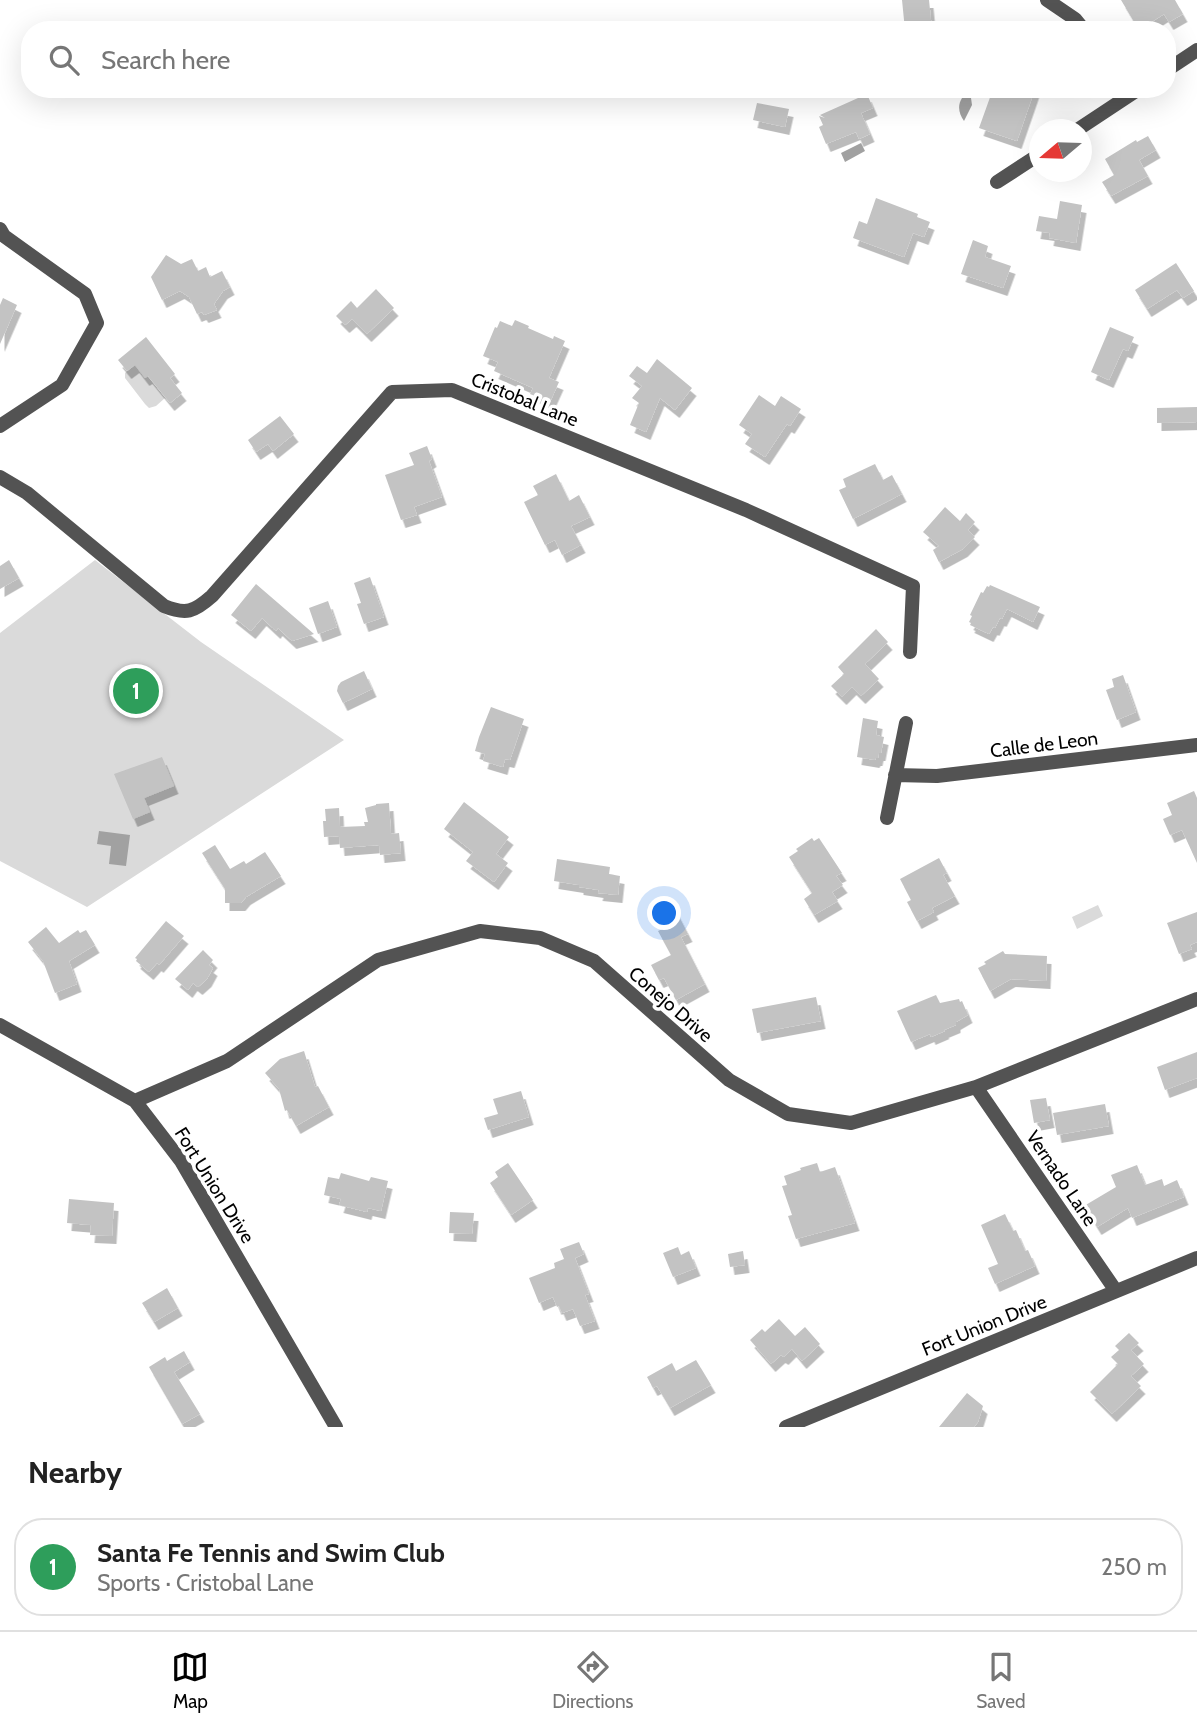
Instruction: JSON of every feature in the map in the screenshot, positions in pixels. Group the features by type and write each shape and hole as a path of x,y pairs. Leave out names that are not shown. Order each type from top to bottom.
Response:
{"street":[{"path":"1047,0 1077,21"},
{"path":"1176,65 1197,50"},
{"path":"1092,120 1124,98"},
{"path":"997,182 1029,161"},
{"path":"0,229 4,236 85,294 97,323 62,385 0,426"},
{"name":"Cristobal Lane","path":"0,477 27,493 164,606 185,612 202,605 212,596 392,392 452,390 746,510 913,586 910,652"},
{"path":"887,818 906,723"},
{"name":"Calle de Leon","path":"895,775 937,776 1197,745"},
{"name":"Conejo Drive","path":"135,1101 227,1061 378,960 480,931 540,938 593,961 729,1080 788,1114 852,1122 976,1087 1197,999"},
{"name":"Fort Union Drive","path":"0,1025 135,1101 181,1161 336,1427"},
{"name":"Vernado Lane","path":"976,1087 1116,1291"},
{"name":"Fort Union Drive","path":"786,1427 1197,1258"}],"shaded area":[{"path":"962,98 971,98 972,105 964,121 960,113"},
{"path":"861,143 865,151 845,162 841,153"},
{"path":"137,363 165,398 156,406 149,408 125,378 125,373"},
{"path":"95,560 201,642 344,740 87,907 0,861 0,633"},
{"path":"99,831 130,835 126,866 109,864 111,846 97,844"},
{"path":"1098,905 1103,916 1077,929 1072,917"}],"building":[{"path":"902,0 929,0 931,21 904,21"},
{"path":"1121,0 1175,0 1183,14 1171,21 1164,14 1153,21 1134,21"},
{"path":"858,98 869,98 873,108 861,113 870,134 859,139 856,132 826,144 819,127 823,125 819,116 825,118 820,115"},
{"path":"990,98 1032,98 1017,141 979,128"},
{"path":"757,103 789,109 785,127 753,120"},
{"path":"1148,136 1156,150 1139,160 1148,176 1111,196 1102,182 1114,175 1105,159 1136,140 1137,142"},
{"path":"876,198 918,214 917,217 930,222 924,237 913,233 904,257 853,238 859,221 867,224"},
{"path":"1060,201 1082,205 1076,243 1049,238 1050,233 1036,231 1039,216 1057,219"},
{"path":"973,240 988,246 985,257 1011,266 1003,288 961,274"},
{"path":"166,255 181,264 192,259 198,271 206,267 210,277 222,271 230,287 223,291 214,304 217,310 204,315 202,312 197,314 189,297 180,291 162,300 151,277"},
{"path":"1176,263 1194,291 1183,298 1177,290 1147,309 1135,290"},
{"path":"376,289 394,308 367,334 352,319 345,325 336,316 351,301 357,308"},
{"path":"3,298 17,305 0,344 0,305"},
{"path":"515,320 553,339 554,336 565,341 549,378 559,382 550,402 530,394 533,388 494,371 498,362 483,356 500,321 512,326"},
{"path":"1110,327 1134,337 1128,351 1123,349 1109,380 1091,372"},
{"path":"146,337 175,374 170,378 182,393 170,403 148,376 145,378 135,365 127,371 118,360"},
{"path":"657,359 692,388 675,410 660,398 646,432 630,425 639,403 632,398 642,386 629,376 637,366 647,373"},
{"path":"759,395 775,406 781,396 801,409 790,426 787,424 765,457 745,444 752,434 739,425"},
{"path":"1197,407 1197,422 1157,423 1157,408"},
{"path":"280,416 294,434 273,451 268,444 256,452 248,440"},
{"path":"427,446 432,459 429,461 442,497 414,507 417,515 401,520 385,475 414,465 409,453"},
{"path":"875,464 883,480 892,475 902,494 853,519 839,490 846,487 843,479"},
{"path":"556,474 569,501 579,495 590,517 571,526 581,545 562,555 555,540 545,545 524,502 538,495 533,486"},
{"path":"945,507 960,521 966,513 975,522 968,530 975,537 963,549 939,562 933,550 939,546 923,532"},
{"path":"9,560 19,578 0,589 0,566"},
{"path":"370,577 384,617 364,624 354,583"},
{"path":"256,584 314,634 292,641 262,618 251,631 231,615"},
{"path":"990,585 1040,607 1033,622 1007,609 989,634 970,625 970,615 981,592"},
{"path":"328,601 337,627 318,634 309,608"},
{"path":"876,629 888,642 865,664 879,679 861,696 852,687 842,697 831,686 844,674 838,667"},
{"path":"364,671 372,689 343,703 337,691 338,686"},
{"path":"1123,675 1136,712 1117,720 1106,690 1114,687 1112,679"},
{"path":"491,707 524,719 510,760 505,759 503,767 483,761 485,754 475,751"},
{"path":"863,718 878,721 876,735 884,737 881,753 875,760 857,757"},
{"path":"162,757 174,786 144,798 150,812 133,819 114,774"},
{"path":"1194,791 1197,798 1197,863 1182,830 1170,835 1163,819 1172,815 1167,803"},
{"path":"464,802 509,837 496,854 508,863 494,882 466,861 473,852 444,829"},
{"path":"389,803 391,834 399,833 401,853 380,855 379,845 340,848 339,836 324,837 325,809 339,808 340,827 365,826 364,822 368,822 365,808"},
{"path":"812,838 814,841 819,838 842,873 836,876 843,885 832,892 838,901 814,915 804,899 812,893 789,857"},
{"path":"215,845 230,869 244,861 246,864 265,852 281,876 246,897 241,903 225,903 225,889 202,853"},
{"path":"939,858 947,873 943,875 955,896 932,908 934,912 917,921 907,902 911,900 900,879"},
{"path":"557,859 610,867 609,874 620,876 618,895 598,893 599,890 554,881"},
{"path":"675,909 688,934 681,937 705,984 676,1000 664,978 659,980 651,965 671,955 658,931 669,926 663,916"},
{"path":"1197,912 1197,942 1190,945 1192,949 1179,954 1167,923"},
{"path":"166,921 184,936 159,965 157,963 149,972 135,958"},
{"path":"46,927 59,943 78,930 80,933 86,930 95,945 69,961 77,984 55,993 43,961 28,942"},
{"path":"203,950 213,960 209,965 213,968 207,979 198,987 193,983 188,990 175,979"},
{"path":"1003,951 1005,954 1047,956 1046,981 1011,979 990,991 978,968"},
{"path":"936,995 940,1003 959,999 968,1015 945,1031 911,1042 897,1011"},
{"path":"816,997 821,1021 757,1033 752,1009"},
{"path":"304,1051 315,1087 318,1086 329,1107 296,1126 287,1110 285,1111 279,1089 265,1073 280,1059"},
{"path":"1197,1052 1197,1078 1165,1090 1157,1067"},
{"path":"521,1091 529,1117 488,1130 484,1118 498,1114 493,1099"},
{"path":"1046,1098 1050,1120 1034,1123 1030,1100"},
{"path":"1105,1104 1109,1126 1057,1135 1053,1113"},
{"path":"508,1163 533,1200 511,1215 490,1183 498,1177 495,1172"},
{"path":"817,1163 820,1172 835,1167 855,1223 796,1239 788,1216 792,1215 782,1186 787,1185 784,1176"},
{"path":"1137,1165 1145,1185 1162,1179 1164,1186 1177,1180 1184,1197 1132,1218 1128,1208 1097,1227 1084,1206 1116,1187 1111,1175"},
{"path":"341,1173 369,1181 371,1177 388,1181 381,1211 368,1208 367,1212 339,1205 341,1199 324,1195 328,1177 339,1179"},
{"path":"69,1199 114,1203 112,1236 90,1235 91,1225 67,1223"},
{"path":"450,1212 474,1213 472,1234 449,1233"},
{"path":"1005,1214 1035,1266 995,1284 988,1268 998,1264 981,1225"},
{"path":"579,1242 584,1254 575,1258 589,1294 585,1295 595,1321 580,1326 573,1309 562,1313 553,1297 539,1303 529,1278 555,1268 554,1263 564,1259 560,1249"},
{"path":"678,1247 681,1255 689,1251 696,1268 673,1277 663,1253"},
{"path":"743,1251 745,1265 730,1267 728,1254"},
{"path":"167,1288 178,1308 154,1322 142,1303"},
{"path":"779,1319 795,1336 805,1327 820,1344 802,1361 792,1349 771,1364 750,1340 762,1329 765,1332"},
{"path":"1129,1333 1139,1343 1131,1350 1144,1364 1131,1376 1141,1386 1112,1414 1090,1392 1118,1364 1111,1357 1119,1350 1115,1346"},
{"path":"184,1351 190,1362 174,1372 200,1414 182,1424 149,1367 165,1357 167,1361"},
{"path":"696,1360 711,1385 670,1408 657,1386 653,1388 647,1377 672,1363 676,1371"},
{"path":"967,1393 983,1406 974,1427 939,1427"}],"place":[{"name":"Santa Fe Tennis and Swim Club","path":"136,691"}]}
